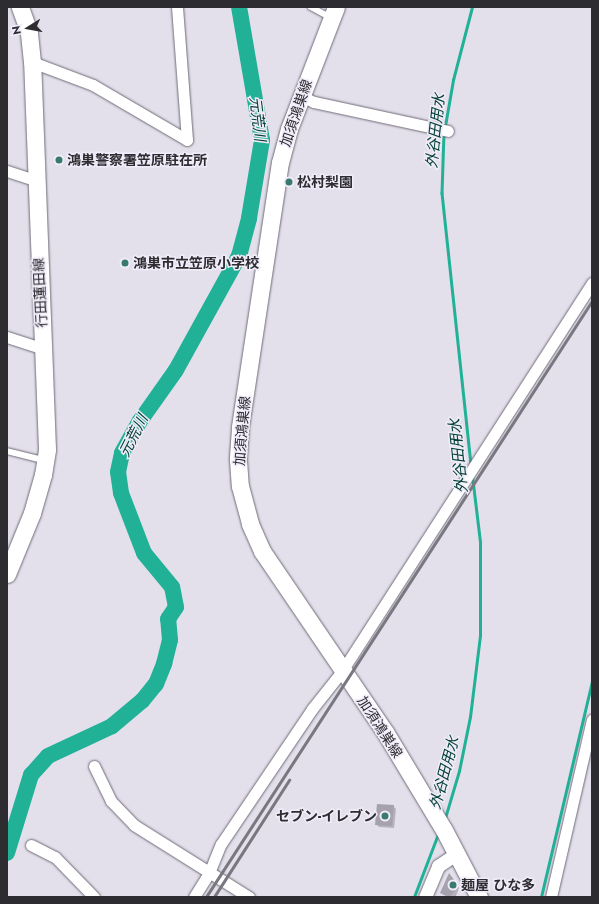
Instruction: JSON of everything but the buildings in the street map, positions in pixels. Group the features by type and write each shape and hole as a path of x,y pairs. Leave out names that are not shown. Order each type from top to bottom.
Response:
{"main road":[{"name":"行田蓮田線","path":"8,572 32,513 45,461 43,349 35,180 32,62 29,32 20,7"},
{"name":"加須鴻巣線","path":"334,12 301,96 280,162 240,428 238,472 244,506 255,538 272,568 342,671 386,732 457,853 479,897"}],"street":[{"path":"32,62 93,85 187,140 177,7"},
{"path":"301,96 314,102 448,131"},
{"path":"7,171 35,180"},
{"path":"194,897 209,873 221,844 312,709 342,671 592,283"},
{"path":"7,337 43,349"},
{"path":"551,897 592,720"},
{"path":"94,766 111,801 134,825 249,897"},
{"path":"31,846 54,857 94,897"},
{"path":"425,897 438,866 457,853"}],"lane":[{"path":"311,7 334,12"},
{"path":"7,450 45,461"}],"waterway":[{"name":"元荒川","path":"7,853 31,775 48,756 112,726 142,701 156,684 164,664 170,640 168,619 176,607 172,587 144,553 121,493 118,472 122,453 140,421 176,370 239,256 249,218 262,140 239,7"},
{"name":"外谷田用水","path":"445,126 453,80 472,7"},
{"name":"外谷田用水","path":"444,133 442,193 471,465"},
{"name":"外谷田用水","path":"445,818 459,771 470,717 480,636 480,542 472,476"},
{"path":"541,897 592,681"},
{"name":"外谷田用水","path":"414,897 438,834"}],"railway":[{"path":"206,897 592,301"},
{"path":"214,897 289,780"}],"place":[{"name":"鴻巣警察署笠原駐在所","path":"59,160"},
{"name":"松村梨園","path":"289,182"},
{"name":"鴻巣市立笠原小学校","path":"125,263"},
{"name":"セブン-イレブン","path":"385,816"},
{"name":"麺屋 ひな多","path":"453,885"}]}
